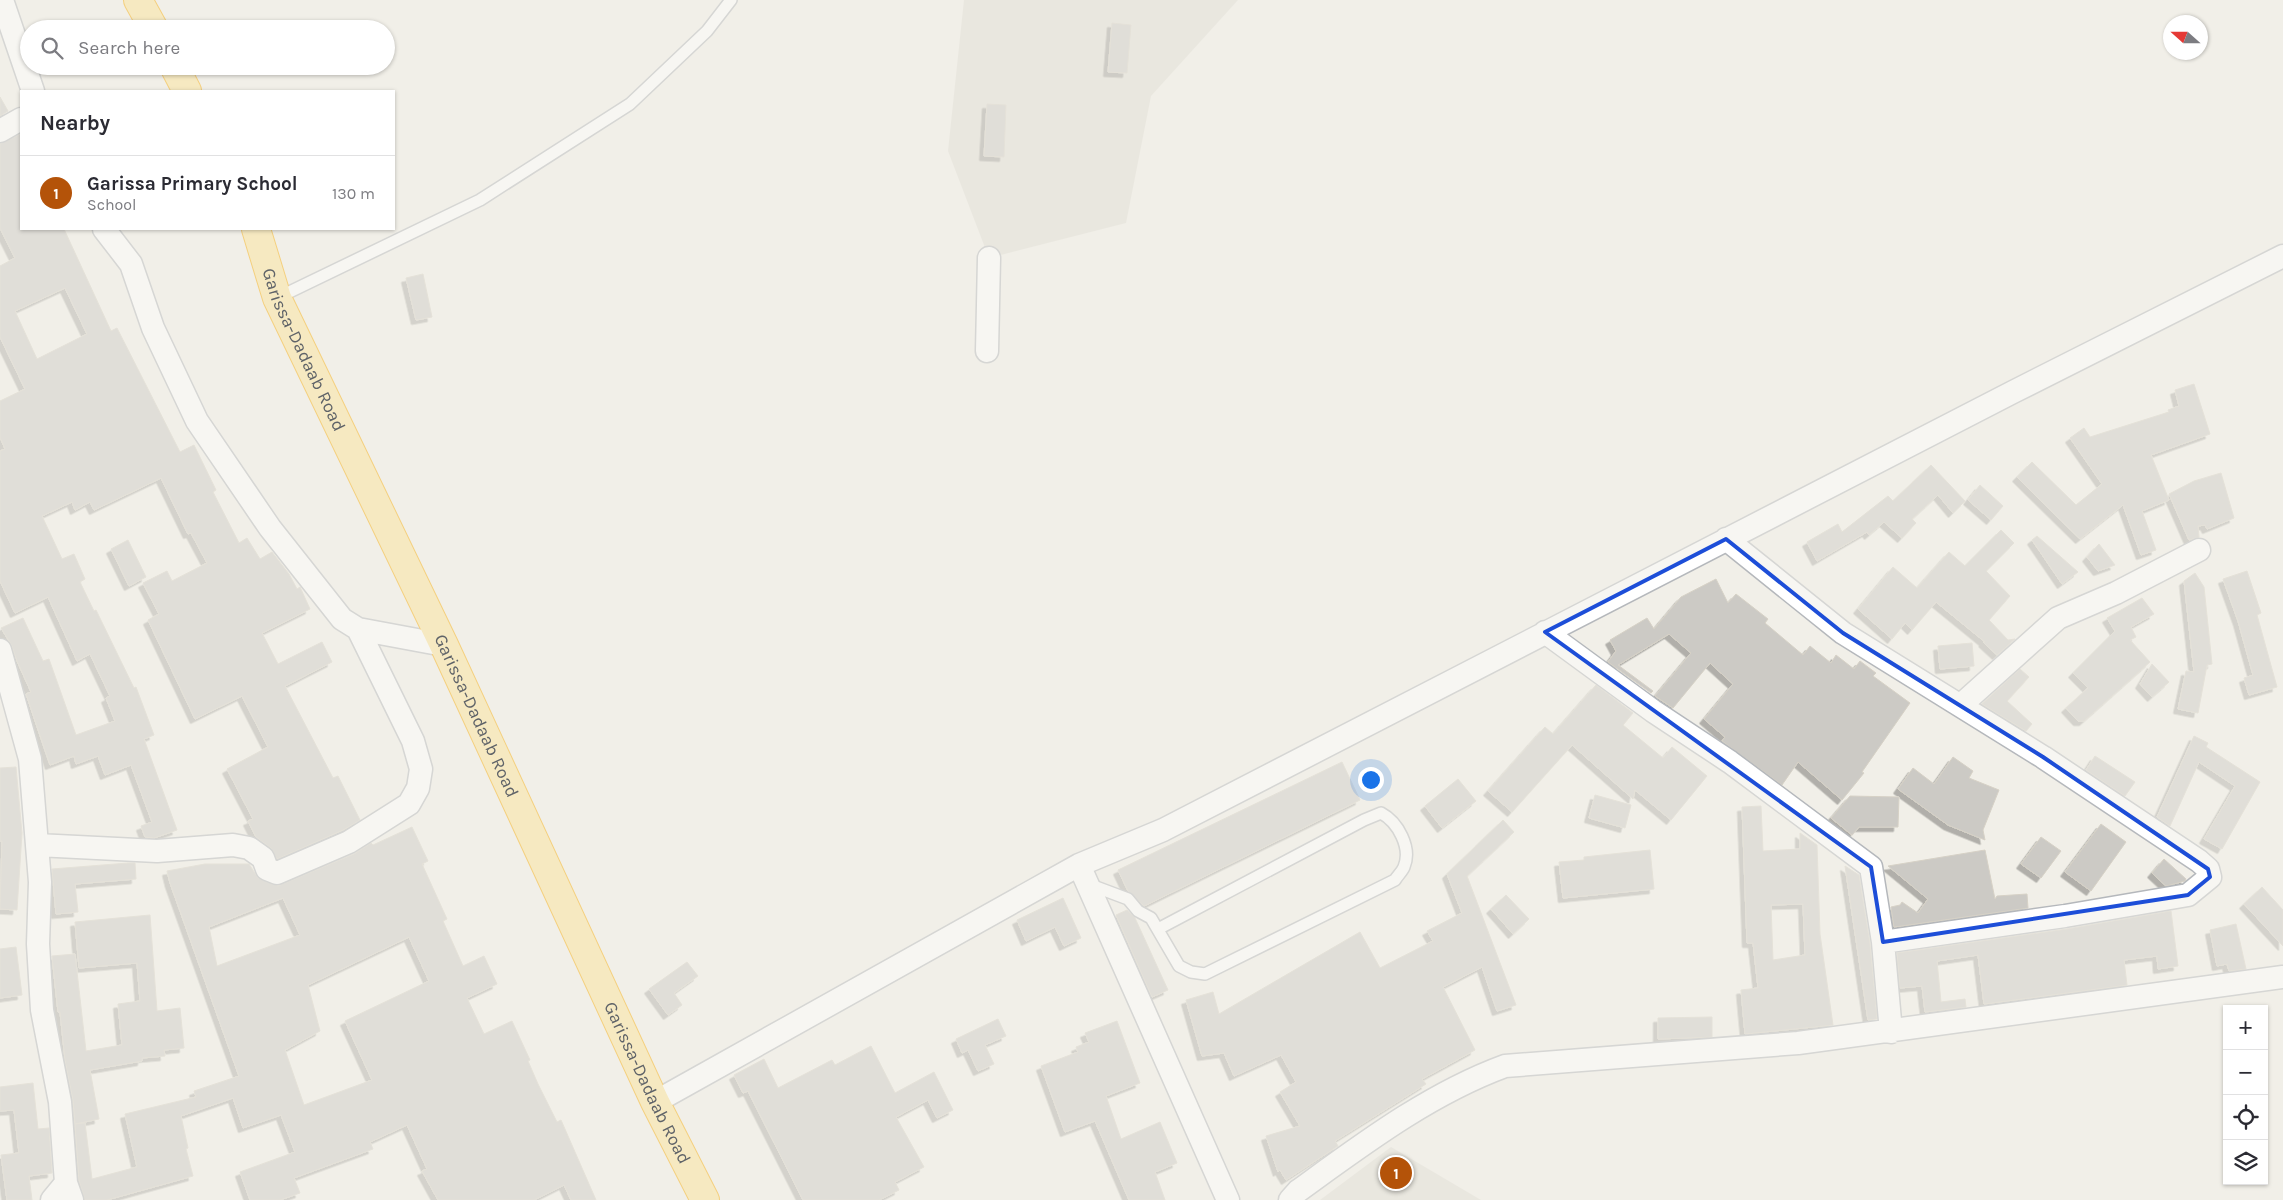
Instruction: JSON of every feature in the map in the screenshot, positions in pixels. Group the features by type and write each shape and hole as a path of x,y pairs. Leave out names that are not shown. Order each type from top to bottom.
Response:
{"highway":[{"path":"138,0 149,20"},
{"path":"179,75 186,90"},
{"name":"Garissa-Dadaab Road","path":"256,230 277,298 444,645 656,1102 705,1200"}],"street":[{"path":"2,0 20,53"},
{"path":"28,75 33,90"},
{"path":"0,131 20,120"},
{"path":"105,230 131,264 153,328 197,421 270,528 342,619 358,630 444,645"},
{"path":"656,1102 1084,875 1163,830 1726,539 2283,256"},
{"path":"987,350 990,258"},
{"path":"1726,539 1843,633 2042,757 2199,862 2208,869 2210,877 2188,895 2065,916 1884,942"},
{"path":"1961,705 2058,618 2116,593 2199,550"},
{"path":"37,846 157,851 233,845 248,848 263,858 267,869 277,873 349,842 409,804 418,788 421,769 413,741 358,630"},
{"path":"1545,632 1653,711 1730,762 1870,867 1884,942 1891,1032"},
{"path":"0,650 30,759 40,882 38,944 42,1010 60,1102 69,1191 52,1200"},
{"path":"1084,875 1228,1200"},
{"path":"1290,1200 1298,1191 1377,1134 1472,1078 1505,1066 1798,1043 1891,1032 2283,977"}],"lane":[{"path":"277,298 480,200 630,104 707,31 731,0"},
{"path":"1084,875 1128,899 1138,912 1151,918 1179,966 1191,972 1205,974 1395,880 1404,866 1406,852 1398,828 1391,818 1382,813 1364,820 1158,929"}],"highlighted area":[{"path":"1726,539 1843,633 2043,757 2208,869 2210,877 2188,895 1883,942 1871,867 1545,632"}],"shaded area":[{"path":"964,0 1238,0 1151,96 1126,223 989,258 948,151"},
{"path":"1391,1147 1481,1200 1320,1200"}],"building":[{"path":"1112,23 1131,25 1127,73 1108,72"},
{"path":"0,97 8,111 0,116"},
{"path":"987,104 1006,105 1004,157 984,156"},
{"path":"20,134 20,230 64,230 111,331 117,328 180,452 194,445 216,490 213,492 239,543 247,538 260,559 272,552 289,574 297,589 300,587 310,609 262,633 278,664 322,642 332,662 285,686 333,778 338,776 360,820 343,830 277,859 271,848 256,837 248,821 253,819 227,769 268,747 242,696 195,719 148,620 159,614 143,583 167,571 172,581 207,563 191,533 188,534 161,478 94,510 90,502 75,510 72,502 42,516 62,559 74,554 85,579 80,582 94,611 96,610 134,688 136,687 154,735 144,739 177,830 154,838 145,837 141,826 152,822 131,765 105,775 98,756 76,764 74,756 50,765 26,694 31,692 12,646 1,628 23,618 43,661 49,659 76,735 115,721 106,698 110,696 90,654 77,661 48,597 15,613 0,581 0,451 5,449 0,437 0,401 25,389 0,337 0,266 15,258 0,228 0,144","holes":["65,288 87,334 37,359 15,311"]},
{"path":"423,274 432,317 416,320 406,278"},
{"path":"2194,384 2210,434 2151,455 2169,500 2142,511 2156,550 2141,555 2123,505 2080,539 2017,477 2032,462 2076,505 2102,484 2070,438 2084,428 2090,437 2169,412 2168,410 2179,406 2175,390"},
{"path":"1931,465 1965,501 1953,513 1938,495 1912,519 1916,523 1902,538 1884,522 1869,535 1867,532 1817,561 1807,542 1838,524 1842,532 1888,496 1893,501"},
{"path":"2221,473 2234,518 2207,529 2205,525 2198,526 2199,537 2189,540 2169,494 2194,481"},
{"path":"1980,485 2003,506 1991,520 1968,500"},
{"path":"2001,530 2014,543 1986,571 2010,596 1989,620 2008,640 2015,639 1997,655 1983,642 1985,642 1936,602 1912,630 1905,623 1892,639 1858,609 1893,567 1917,588 1949,552 1965,566"},
{"path":"2037,536 2078,572 2062,584 2032,540"},
{"path":"128,540 146,577 129,586 111,549"},
{"path":"2099,544 2115,565 2098,571 2087,557"},
{"path":"2247,571 2261,613 2257,615 2277,687 2249,695 2244,678 2253,675 2238,621 2223,579"},
{"path":"2195,573 2204,587 2212,664 2207,665 2198,713 2178,709 2186,671 2194,672 2184,581"},
{"path":"1716,579 1728,603 1736,594 1768,619 1765,623 1803,655 1810,646 1831,663 1836,655 1854,669 1860,661 1876,673 1873,676 1910,703 1862,772 1864,773 1842,800 1798,762 1782,785 1722,741 1725,737 1704,719 1733,684 1710,663 1673,708 1655,696 1691,653 1669,634 1618,665 1653,691 1651,693 1608,662 1616,651 1610,640 1647,618 1654,629 1681,597"},
{"path":"2142,598 2154,614 2131,627 2136,637 2130,640 2150,662 2084,721 2078,721 2066,708 2088,688 2073,673 2115,631 2107,618"},
{"path":"1972,643 1974,666 1940,669 1938,646"},
{"path":"2152,664 2169,682 2152,697 2140,684"},
{"path":"2020,669 2029,677 2007,701 2032,724 2026,731 1982,704"},
{"path":"1596,685 1633,713 1623,725 1663,758 1672,747 1707,776 1671,820 1635,790 1633,799 1572,745 1512,812 1488,791 1545,727 1553,734"},
{"path":"2194,736 2208,743 2206,747 2260,782 2222,849 2204,839 2235,786 2199,762 2170,826 2157,817"},
{"path":"2095,756 2135,782 2125,796 2086,770"},
{"path":"1953,757 1973,771 1969,778 1999,790 1983,830 1985,840 1948,825 1898,789 1913,768 1934,784"},
{"path":"1342,762 1360,800 1144,906 1128,891 1118,870"},
{"path":"16,767 22,833 17,910 0,909 2,841 0,841 0,768"},
{"path":"1458,779 1476,801 1442,828 1425,806"},
{"path":"1595,795 1631,805 1625,828 1589,818"},
{"path":"1850,796 1899,797 1898,827 1859,827 1852,835 1831,818"},
{"path":"1761,806 1763,851 1800,849 1800,833 1817,845 1820,934 1833,1025 1745,1034 1741,990 1758,988 1753,943 1747,943 1742,807","holes":["1803,904 1805,955 1773,960 1771,905"]},
{"path":"1503,820 1514,832 1467,876 1516,1005 1497,1011 1482,967 1443,987 1475,1050 1422,1079 1426,1084 1335,1141 1338,1146 1286,1180 1280,1170 1278,1172 1266,1136 1300,1126 1280,1092 1296,1082 1281,1055 1234,1076 1224,1053 1202,1056 1186,1000 1213,992 1219,1014 1360,932 1380,968 1433,941 1427,931 1462,913 1447,874"},
{"path":"2101,824 2126,842 2091,891 2065,872"},
{"path":"412,827 428,861 422,864 447,919 443,921 463,966 484,956 497,984 467,998 484,1034 512,1021 530,1060 528,1061 538,1084 557,1122 561,1120 596,1200 571,1200 564,1185 534,1200 438,1200 422,1171 427,1169 407,1125 370,1142 373,1149 294,1178 300,1193 280,1200 250,1200 240,1172 295,1152 281,1115 243,1128 233,1098 181,1116 188,1148 186,1149 193,1176 107,1200 85,1200 79,1180 75,1124 85,1123 92,1179 137,1167 125,1114 196,1097 194,1091 239,1076 167,871 205,864 249,864 258,878 278,886 354,854 371,843 373,845","holes":["283,898 300,935 217,966 209,927","409,937 429,981 345,1021 372,1080 304,1105 285,1050 320,1031 308,985"]},
{"path":"2041,837 2061,851 2041,878 2021,864"},
{"path":"1650,850 1654,889 1563,898 1559,862 1584,860 1584,857"},
{"path":"1985,850 1995,899 1997,896 2027,894 2028,908 1894,927 1891,907 1900,905 1902,902 1918,913 1928,899 1888,866"},
{"path":"2164,859 2186,879 2185,881 2166,886 2152,873"},
{"path":"135,863 136,879 75,884 78,912 56,914 52,869"},
{"path":"1845,866 1859,875 1870,944 1877,1019 1868,1020"},
{"path":"2262,887 2283,910 2283,946 2244,904"},
{"path":"1506,895 1529,919 1513,934 1491,909"},
{"path":"1063,898 1081,938 1064,946 1055,927 1026,941 1017,920"},
{"path":"1127,910 1135,918 1168,990 1152,997 1116,915"},
{"path":"2171,911 2178,966 2158,969 2157,956 2124,960 2127,985 1984,1004 1978,955 1937,961 1941,1002 1965,999 1966,1007 1925,1012 1922,986 1900,988 1897,953 2067,929"},
{"path":"150,915 157,1011 180,1008 184,1048 164,1050 165,1056 142,1058 142,1061 90,1070 99,1119 75,1124 60,1012 58,1012 52,956 75,954 86,1051 122,1045 118,1004 140,1001 137,963 79,968 75,922"},
{"path":"2236,924 2246,969 2229,971 2227,964 2217,966 2210,930"},
{"path":"16,947 22,995 0,998 0,949"},
{"path":"687,962 698,976 674,993 682,1005 668,1015 649,989"},
{"path":"1712,1017 1712,1037 1658,1039 1658,1018"},
{"path":"998,1019 1006,1036 985,1045 994,1064 978,1071 968,1050 962,1053 956,1039"},
{"path":"1117,1021 1140,1083 1106,1096 1121,1139 1160,1122 1177,1163 1155,1172 1165,1200 1129,1200 1095,1121 1065,1132 1041,1066 1078,1052 1076,1047 1089,1042 1085,1033"},
{"path":"871,1046 895,1093 934,1072 953,1110 937,1118 928,1100 896,1117 924,1167 895,1182 899,1190 879,1200 803,1200 748,1091 743,1093 734,1075 764,1059 778,1088 832,1060 835,1065"},
{"path":"33,1083 38,1129 49,1128 52,1173 29,1176 32,1200 7,1200 1,1155 19,1153 14,1110 0,1111 0,1087"}],"place":[{"name":"Garissa Primary School","path":"1396,1173"}]}
